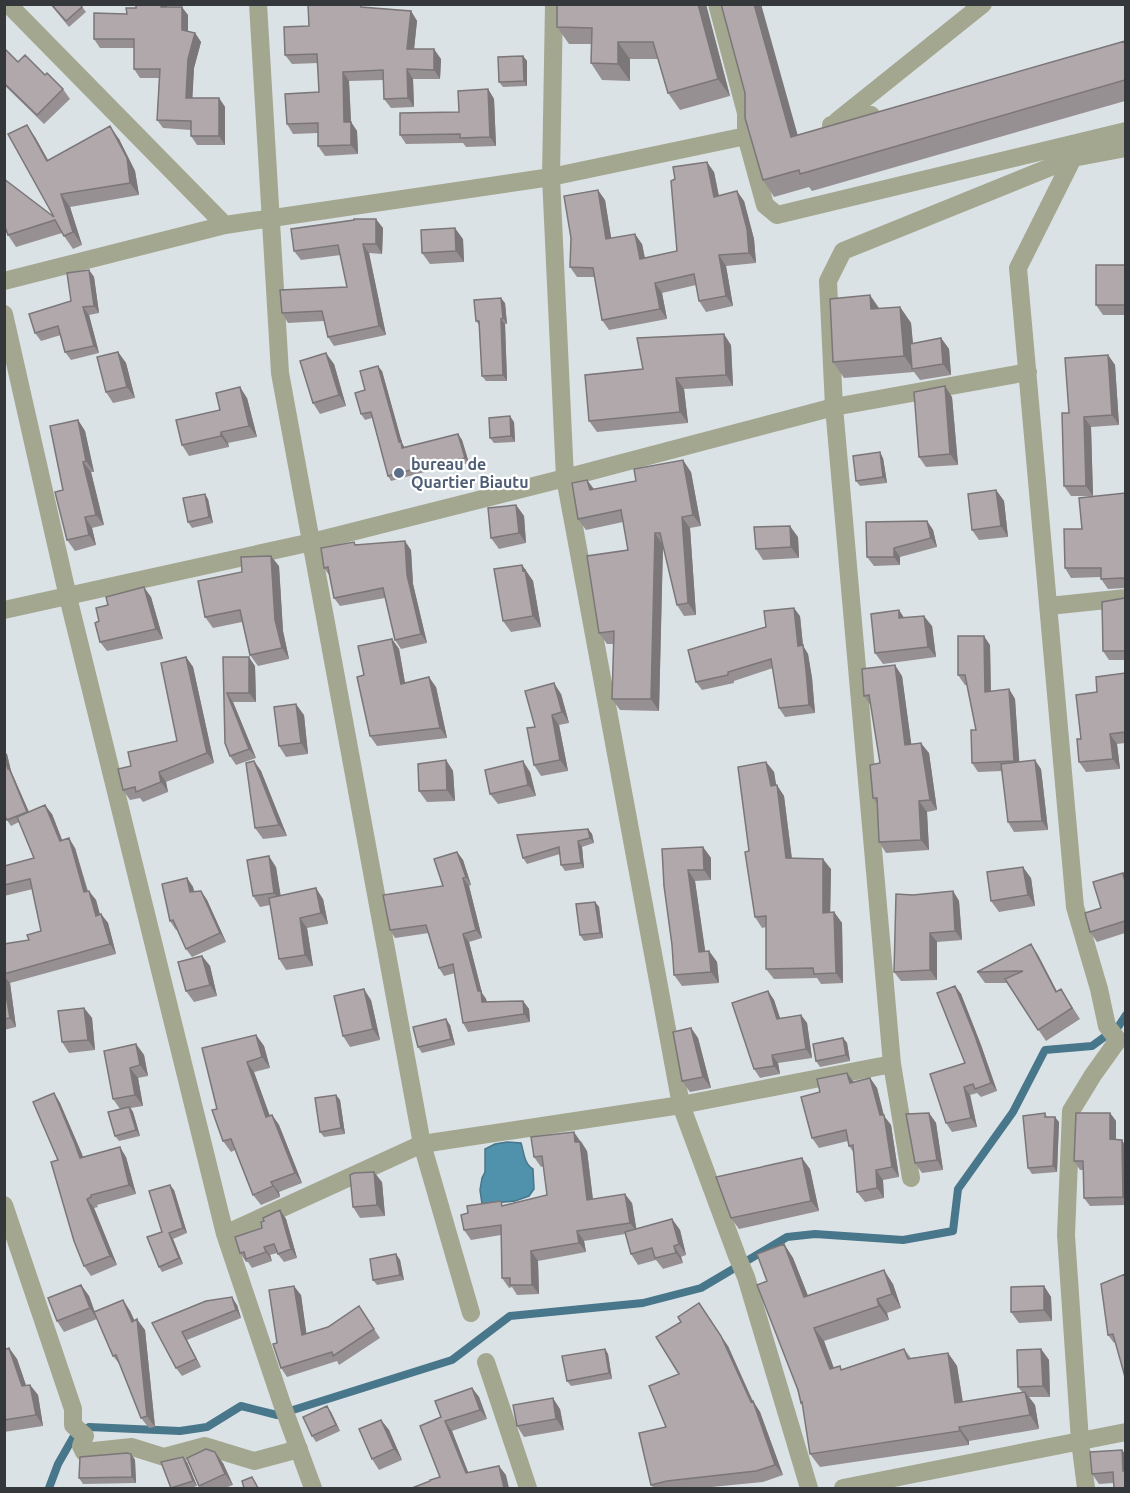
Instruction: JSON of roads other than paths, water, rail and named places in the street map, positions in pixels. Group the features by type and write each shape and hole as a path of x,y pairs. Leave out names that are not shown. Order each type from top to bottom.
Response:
{"street":[{"path":"8,4 225,225"},
{"path":"258,4 280,373 422,1144 471,1313"},
{"path":"554,4 551,177 565,478 681,1105 746,1276 808,1488"},
{"path":"717,4 746,113 746,136 765,206 777,215 1125,131"},
{"path":"888,111 831,125 983,4"},
{"path":"4,281 225,225 551,177 746,136"},
{"path":"911,1178 892,1064 834,406 828,281 843,251 1072,158 1125,148"},
{"path":"1072,158 1018,268 1075,907 1112,1033 1093,1075 1071,1111 1066,1235 1080,1441 1086,1488"},
{"path":"4,315 68,597 225,1233 282,1404 313,1488"},
{"path":"4,610 312,542 565,478 834,406 1028,372"},
{"path":"1048,606 1125,598"},
{"path":"225,1233 422,1144 681,1105 892,1064"},
{"path":"4,1205 77,1423 84,1452 132,1447 164,1457 205,1446 254,1461 299,1449"},
{"path":"486,1362 528,1488"},
{"path":"843,1488 1125,1432"}],"water":[{"path":"507,1142 521,1143 526,1161 533,1169 534,1189 529,1196 515,1201 482,1204 480,1190 485,1172 485,1149"}],"waterway":[{"path":"49,1488 58,1464 74,1436 89,1427 180,1431 207,1427 241,1406 277,1415 452,1360 510,1316 643,1303 701,1288 787,1237 815,1234 903,1240 953,1231 958,1189 1013,1112 1045,1050 1092,1046 1118,1027 1126,1015"}],"place":[{"name":"bureau de Quartier Biautu","path":"399,473"}]}
